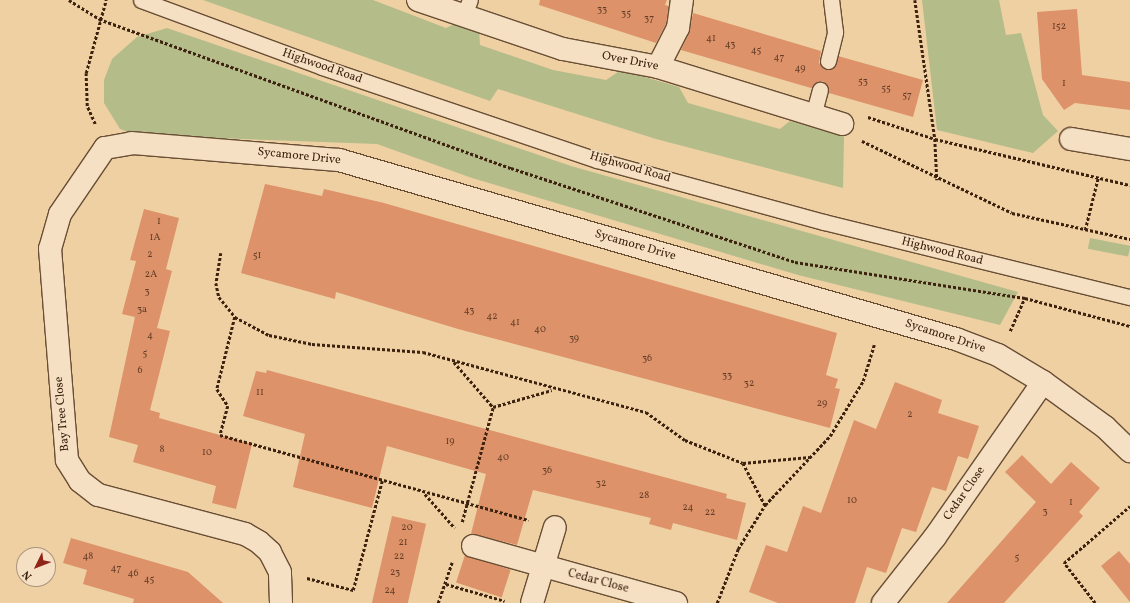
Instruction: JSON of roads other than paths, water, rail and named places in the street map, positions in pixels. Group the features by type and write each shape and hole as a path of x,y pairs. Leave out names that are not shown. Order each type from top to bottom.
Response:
{"street":[{"name":"Over Drive","path":"418,0 467,9 563,50 658,67 814,112 842,124"},
{"path":"658,67 678,28 682,0"},
{"path":"1071,139 1130,149"},
{"name":"Sycamore Drive","path":"105,148 132,143 339,160 956,339 998,355 1042,382 1130,450"},
{"name":"Bay Tree Close","path":"105,148 60,214 50,249 67,460 80,481 98,495 245,534 270,552 280,572 281,603"},
{"name":"Cedar Close","path":"883,603 935,537 1042,382"},
{"path":"532,603 555,527"},
{"name":"Cedar Close","path":"463,550 543,567 676,603"}],"lane":[{"name":"Highwood Road","path":"141,0 322,67 596,160 1031,275 1130,297"},
{"path":"828,61 835,32 831,0"},
{"path":"814,112 820,90"}]}
